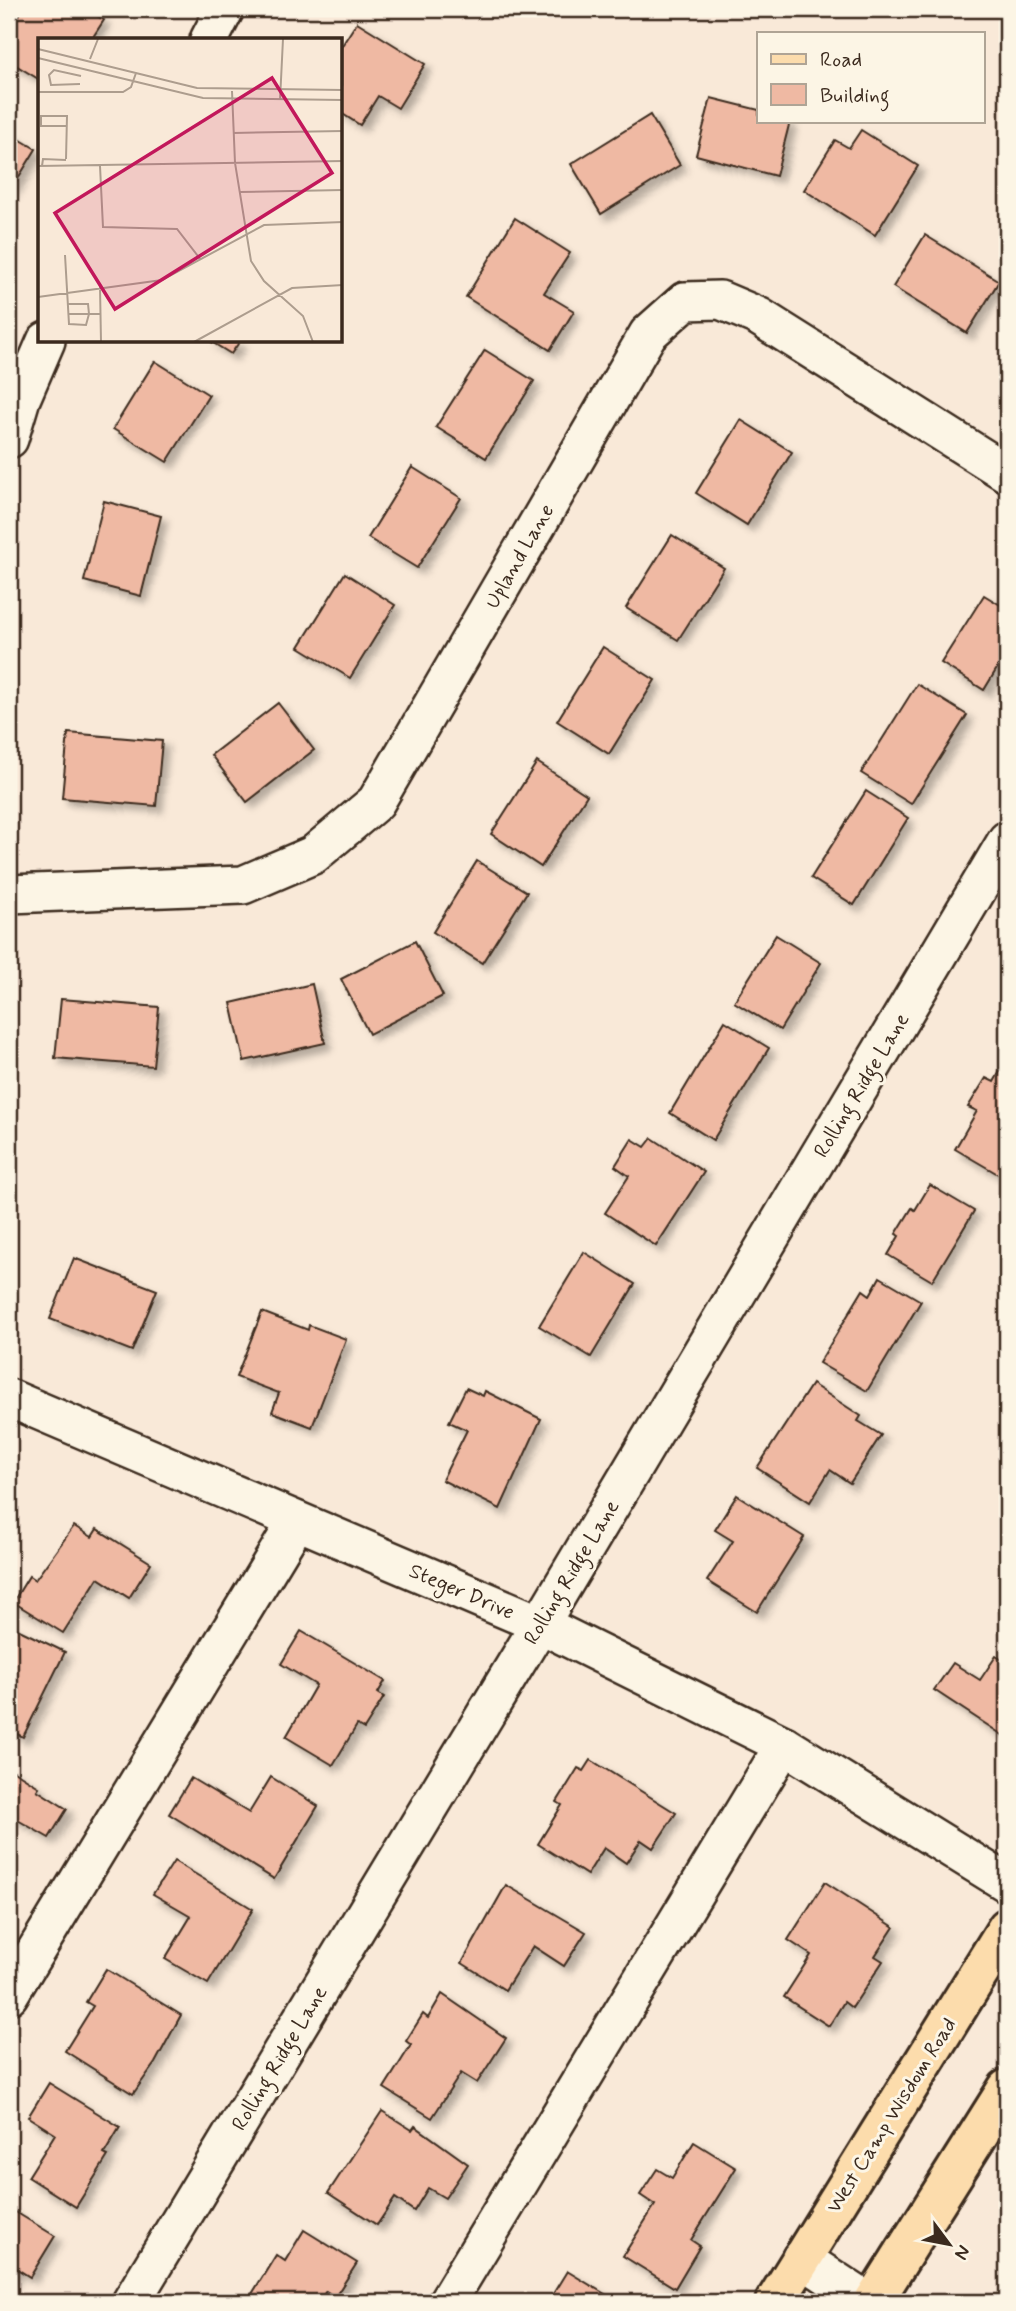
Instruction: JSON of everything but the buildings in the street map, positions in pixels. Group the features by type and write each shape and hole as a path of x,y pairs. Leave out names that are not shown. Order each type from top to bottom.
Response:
{"main road":[{"name":"West Camp Wisdom Road","path":"775,2302 1007,1928"},
{"path":"870,2302 1007,2089"}],"street":[{"path":"210,38 225,9"},
{"name":"Upland Lane","path":"9,894 243,885 313,855 376,802 648,334 685,301 720,300 758,316 1007,473"},
{"path":"9,439 21,399 45,343"},
{"name":"Rolling Ridge Lane","path":"131,2302 540,1625 1007,840"},
{"name":"Steger Drive","path":"9,1398 540,1625 784,1745 1007,1883"},
{"path":"9,1995 297,1521"},
{"path":"447,2302 784,1745"},
{"path":"801,2258 870,2302"}]}
